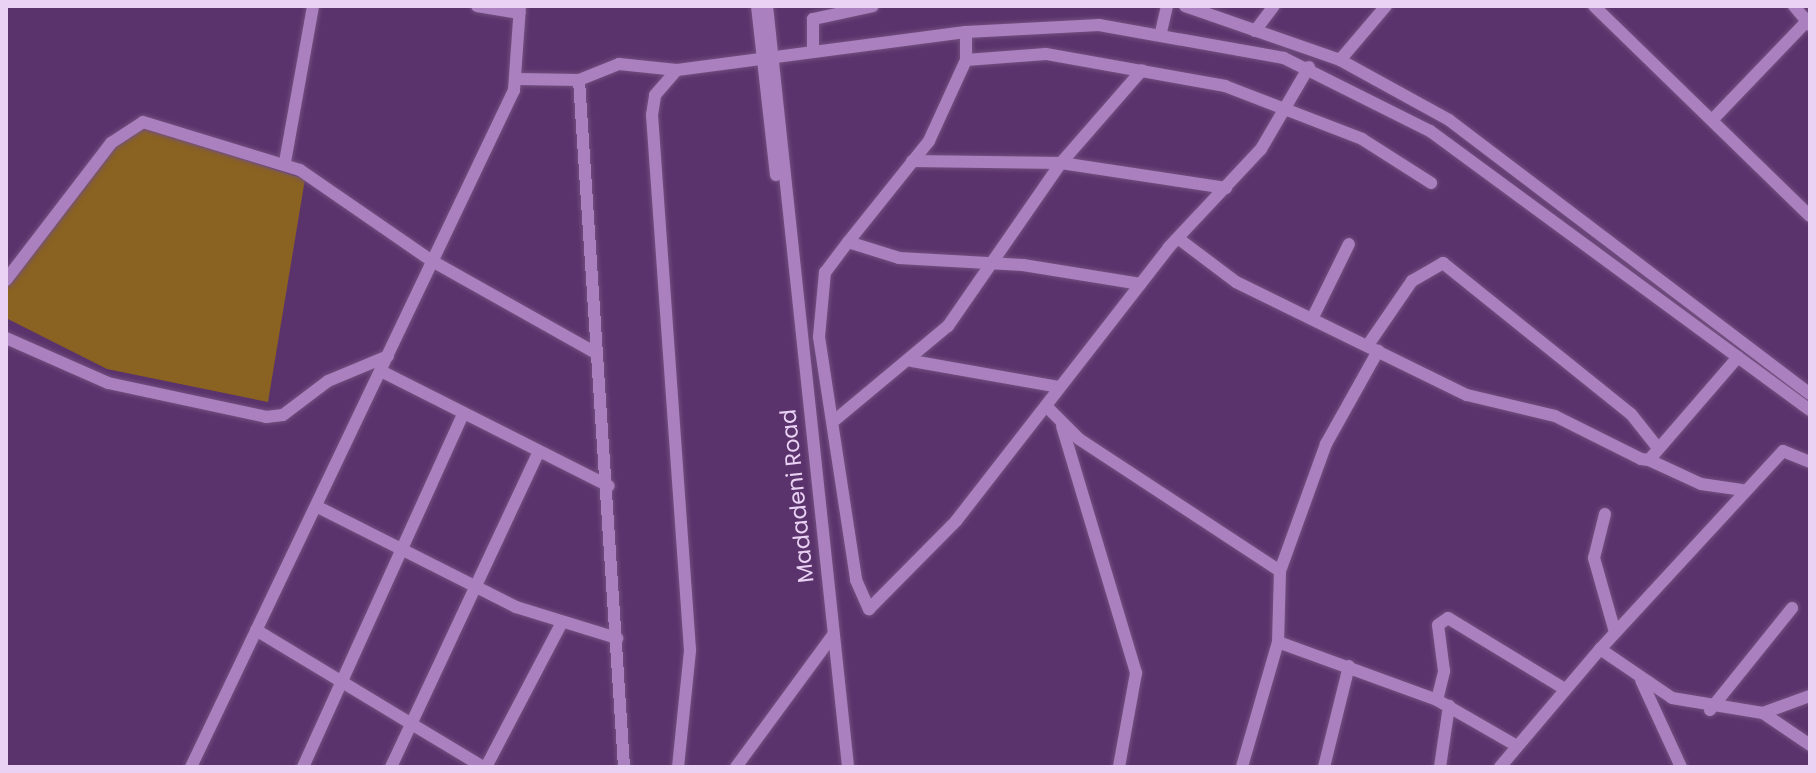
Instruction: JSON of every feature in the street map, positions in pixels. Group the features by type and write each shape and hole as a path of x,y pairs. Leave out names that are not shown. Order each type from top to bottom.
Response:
{"street":[{"path":"285,162 313,6"},
{"path":"194,766 518,79 519,9 477,6"},
{"name":"Madadeni Road","path":"757,6 768,55"},
{"name":"Madadeni Road","path":"767,6 768,55 848,767"},
{"path":"813,51 813,19 873,6"},
{"path":"1161,32 1167,6"},
{"path":"1185,6 1340,60 1449,120 1801,393 1810,410"},
{"path":"1255,31 1274,6"},
{"path":"1340,60 1386,6"},
{"path":"1594,6 1715,117 1810,216"},
{"path":"1715,117 1809,21 1794,6"},
{"path":"518,79 579,80 606,65 677,70 768,55 966,32 1099,25 1161,32 1309,67 1430,131 1738,357 1801,393"},
{"path":"966,32 966,60 946,110 912,161 825,272 818,313 856,580 869,609 956,521 1140,284 1226,188 1288,109 1309,67"},
{"path":"966,60 1046,54 1225,86 1362,139 1431,183"},
{"path":"677,70 655,95 652,115 690,650 678,767"},
{"path":"835,420 912,361 961,309 1061,163 1142,70"},
{"path":"579,80 594,352 609,486 624,767"},
{"path":"6,280 133,123 285,162 432,261 594,352"},
{"path":"912,161 1061,163 1226,188"},
{"path":"1179,239 1236,282 1314,315 1373,348 1478,399 1547,413 1701,484 1742,490"},
{"path":"848,242 878,255 988,267 1023,265 1140,284"},
{"path":"1314,315 1349,244"},
{"path":"1242,767 1278,642 1280,571 1326,444 1373,348 1412,281 1443,263 1631,414 1658,448"},
{"path":"6,338 108,383 266,417 283,415 328,381 388,356"},
{"path":"1649,460 1738,357"},
{"path":"912,361 1060,387"},
{"path":"381,371 537,455 609,486"},
{"path":"1047,407 1062,426 1280,571"},
{"path":"303,767 462,416"},
{"path":"1062,426 1136,673 1119,767"},
{"path":"1501,767 1563,688 1742,490 1783,451 1810,462"},
{"path":"391,767 537,455"},
{"path":"316,506 476,587 561,624 617,638"},
{"path":"1605,514 1594,558 1615,632"},
{"path":"1710,710 1792,608"},
{"path":"1440,767 1444,671 1438,625 1448,618 1563,688"},
{"path":"256,630 484,767 561,624"},
{"path":"736,767 833,635"},
{"path":"1278,642 1443,703 1517,746"},
{"path":"1600,649 1641,680 1710,710 1763,713 1810,696"},
{"path":"1324,767 1349,666"},
{"path":"1641,680 1681,767"},
{"path":"1763,713 1810,745"}],"shaded area":[{"path":"143,128 305,179 268,402 107,369 6,318 6,287 127,131"}]}
